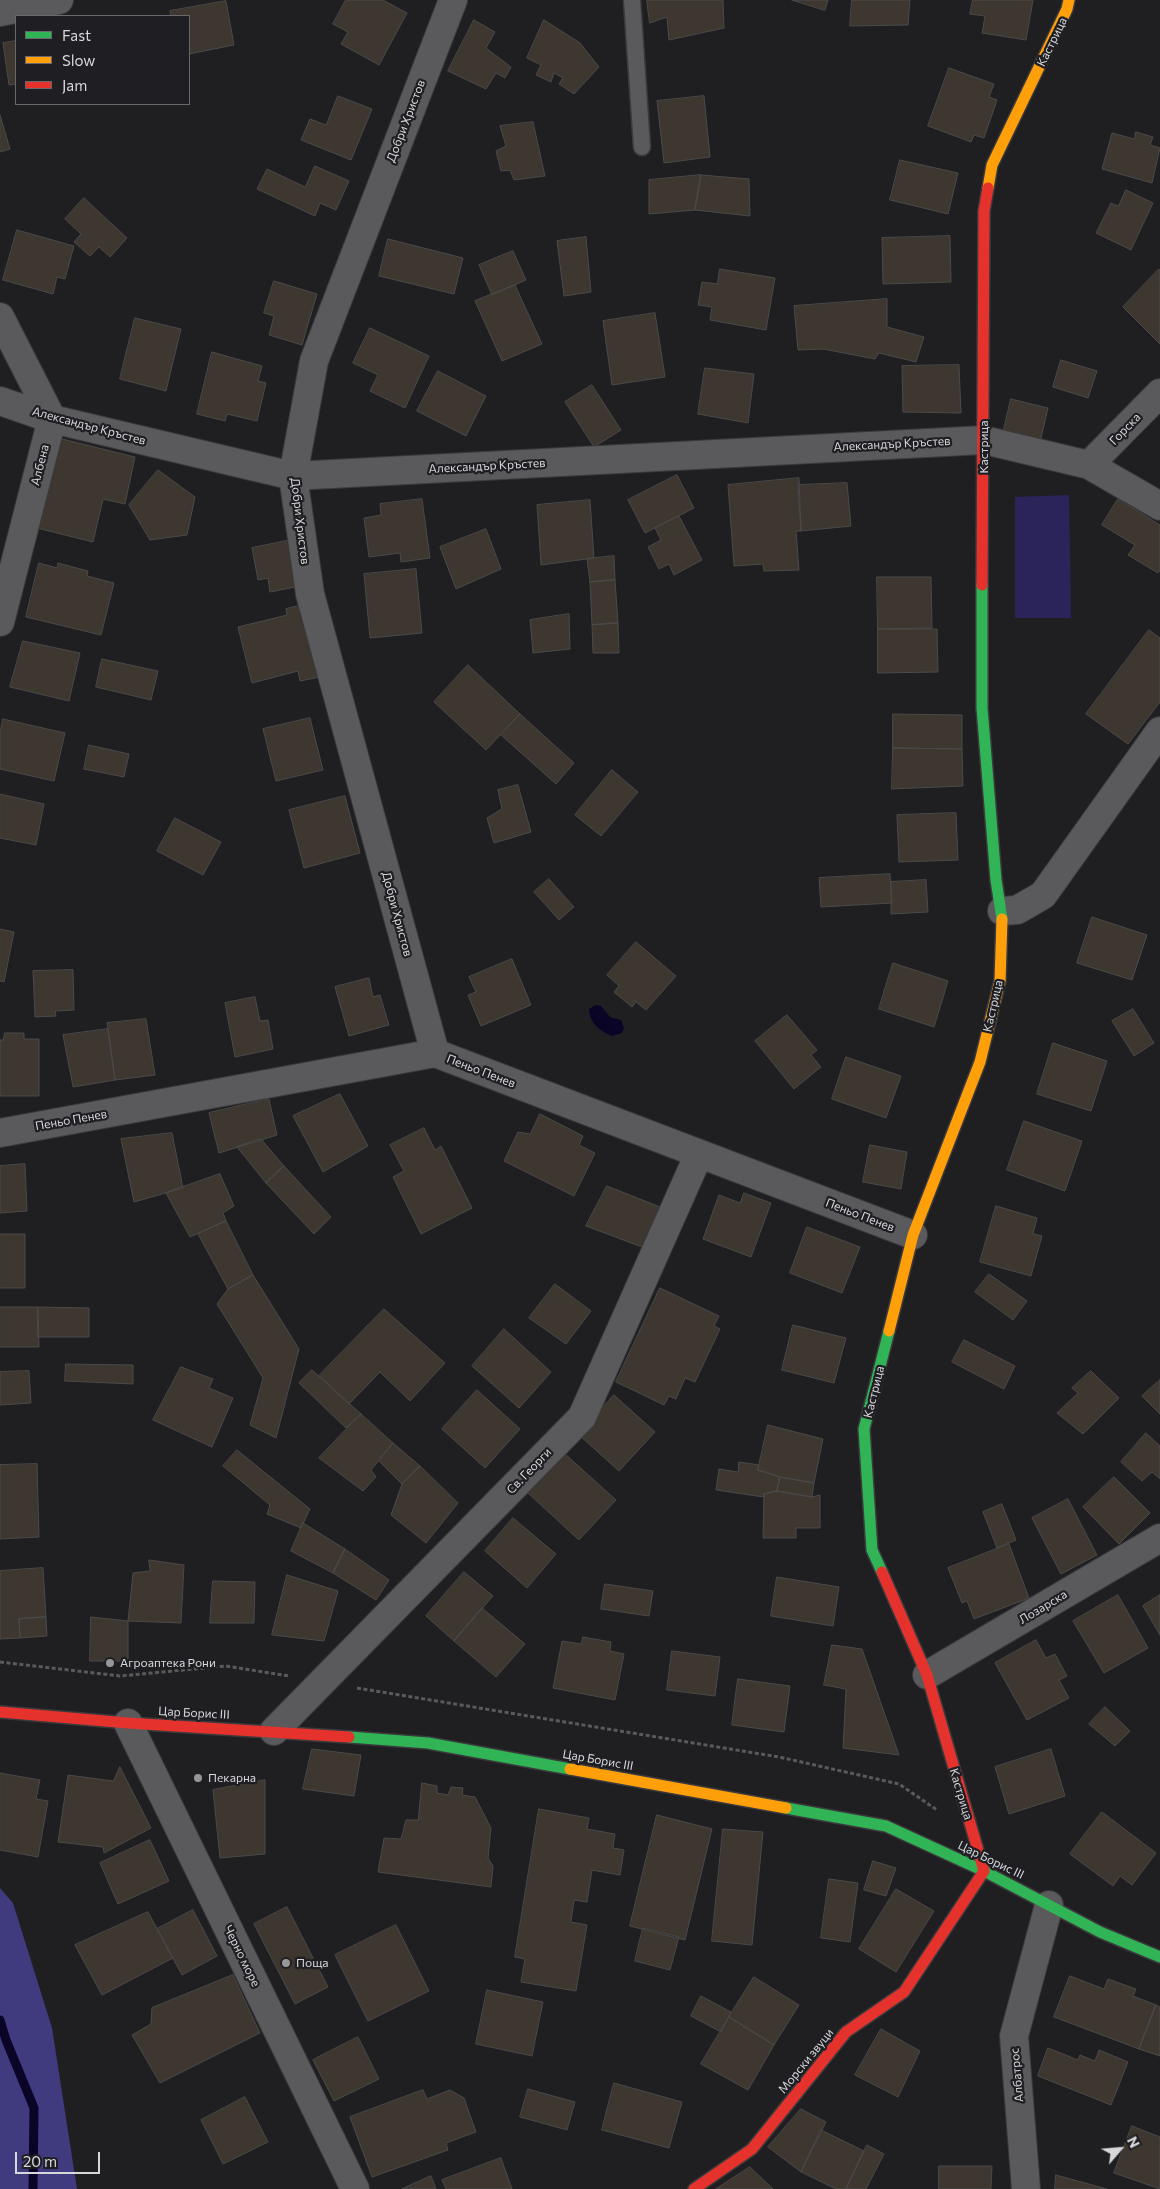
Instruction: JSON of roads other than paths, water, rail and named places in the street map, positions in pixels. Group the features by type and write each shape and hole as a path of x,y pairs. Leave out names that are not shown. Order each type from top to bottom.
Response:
{"street":[{"path":"0,12 59,0"},
{"name":"Добри Христов","path":"435,1053 310,594 293,476 314,361 453,0"},
{"name":"Кастрица","path":"984,1871 927,1675 872,1550 864,1429 913,1235 980,1062 1000,981 1002,912 996,880 982,708 984,211 992,165 1067,9 1069,0"},
{"path":"0,317 52,419"},
{"name":"Горска","path":"1089,465 1160,393"},
{"name":"Александър Кръстев","path":"0,400 52,419 293,476 984,440 1089,465 1160,506"},
{"name":"Албена","path":"0,622 52,419"},
{"path":"1002,912 1018,910 1043,894 1160,731"},
{"name":"Пеньо Пенев","path":"0,1133 435,1053 913,1235"},
{"name":"Св. Георги","path":"274,1731 582,1417 699,1154"},
{"name":"Лозарска","path":"927,1675 1160,1538"},
{"name":"Цар Борис III","path":"0,1712 128,1723 274,1731 428,1743 886,1826 984,1871 1100,1932 1160,1957"},
{"name":"Черно море","path":"128,1723 355,2189"},
{"name":"Морски звуци","path":"694,2189 752,2149 846,2032 904,1992 984,1871"},
{"name":"Албатрос","path":"1026,2189 1014,2036 1049,1905"}],"lane":[{"path":"632,0 642,147"}],"waterway":[{"path":"0,2020 6,2040 34,2108 33,2189"}],"place":[{"name":"Агроаптека Рони","path":"110,1663"},
{"name":"Пекарна","path":"198,1778"},
{"name":"Поща","path":"286,1963"}]}
